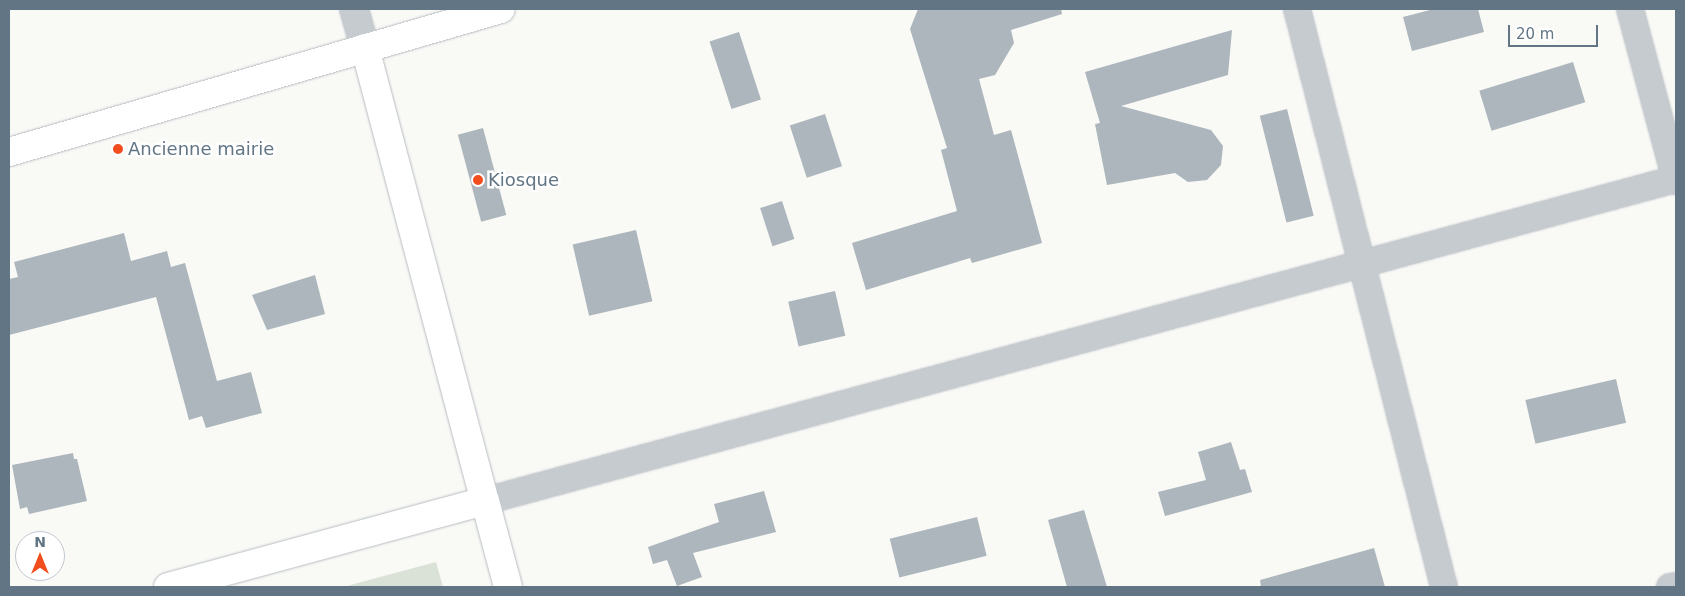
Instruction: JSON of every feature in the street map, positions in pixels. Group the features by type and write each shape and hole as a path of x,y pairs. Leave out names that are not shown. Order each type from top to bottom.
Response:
{"main road":[{"path":"9,152 501,9"},
{"path":"365,48 508,587"},
{"path":"168,587 485,501"}],"street":[{"path":"354,9 365,48"},
{"path":"1297,9 1360,265 1444,587"},
{"path":"485,501 1676,180 1630,9"},
{"path":"1670,587 1676,586"}],"shaded area":[{"path":"436,562 443,587 343,587"}],"building":[{"path":"918,9 1061,9 1062,14 1011,30 1014,43 995,75 979,79 994,135 1011,130 1042,243 972,263 970,258 866,290 852,243 957,211 941,150 947,148 910,29"},
{"path":"1434,9 1478,9 1484,32 1412,51 1403,17"},
{"path":"1232,30 1228,75 1121,106 1211,130 1223,146 1221,165 1207,180 1188,182 1175,173 1107,185 1095,124 1100,123 1085,72"},
{"path":"739,32 761,100 731,109 710,42"},
{"path":"1573,62 1585,102 1492,131 1479,91"},
{"path":"1287,109 1314,216 1286,223 1260,116"},
{"path":"825,114 842,166 807,178 790,125"},
{"path":"483,128 506,215 481,222 458,135"},
{"path":"782,201 794,239 772,246 760,208"},
{"path":"636,230 652,301 589,316 573,245"},
{"path":"124,233 131,261 167,251 171,267 185,263 217,381 251,372 262,413 206,428 202,416 189,420 156,297 9,335 9,279 18,277 14,262"},
{"path":"315,275 325,314 267,330 252,295"},
{"path":"835,291 845,336 799,347 788,302"},
{"path":"1616,379 1626,423 1536,444 1525,400"},
{"path":"1231,442 1240,470 1245,469 1252,492 1165,516 1158,492 1206,480 1198,452"},
{"path":"73,453 74,459 77,459 87,501 29,514 27,507 20,509 12,465"},
{"path":"764,491 776,532 693,553 702,577 677,586 667,560 653,564 648,547 719,522 714,504"},
{"path":"1084,510 1107,587 1067,587 1048,520"},
{"path":"977,517 987,556 899,578 890,539"},
{"path":"1374,548 1385,587 1261,587 1260,580"}],"place":[{"name":"Ancienne mairie","path":"118,149"},
{"name":"Kiosque","path":"478,180"}]}
